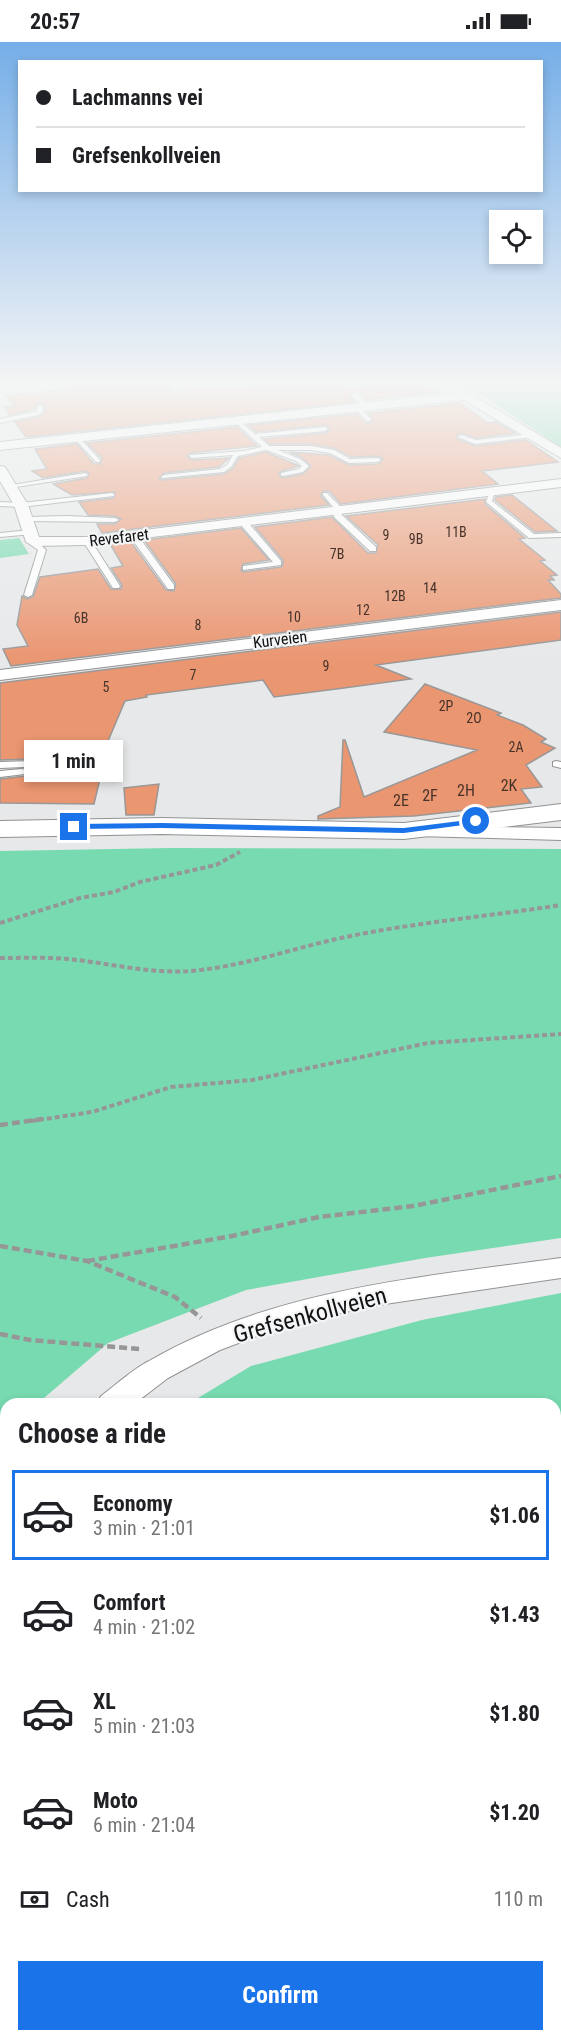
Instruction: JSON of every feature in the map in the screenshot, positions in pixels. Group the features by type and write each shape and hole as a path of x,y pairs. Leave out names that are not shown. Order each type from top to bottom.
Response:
{"street":[{"path":"3,475 21,505 30,531"},
{"name":"Revefaret","path":"30,531 87,541 561,483"},
{"name":"Kurveien","path":"0,675 561,604"},
{"path":"0,829 162,826 404,831 495,826 561,812"},
{"path":"495,826 561,834"},
{"name":"Grefsenkollveien","path":"120,1398 189,1352 225,1337 328,1304 561,1268"}],"lane":[{"path":"9,486 84,475"},
{"path":"164,477 181,475"},
{"path":"492,492 488,501 532,536 561,535"},
{"path":"325,494 338,510 337,515 373,549"},
{"path":"0,504 21,505 112,495"},
{"path":"0,535 30,531 66,518 115,520"},
{"path":"243,522 278,563 246,568"},
{"path":"28,595 42,550 30,531"},
{"path":"133,535 171,588"},
{"path":"87,541 116,586"},
{"path":"0,765 94,762"},
{"path":"0,774 22,772"}],"path":[{"path":"0,923 80,898 114,892 140,882 216,864 244,850"},
{"path":"0,958 66,959 142,969 189,972 250,962 332,940 398,927 561,905"},
{"path":"0,1125 92,1112 171,1087 252,1080 428,1043 561,1034"},
{"path":"87,1261 232,1236 319,1217 412,1206 561,1176"},
{"path":"0,1246 87,1261 175,1297 225,1337"},
{"path":"0,1334 30,1340 189,1352"}],"green space":[{"path":"19,538 29,554 0,558 0,540"},
{"path":"170,848 561,849 561,1238 425,1258 246,1290 108,1343 44,1398 0,1398 0,851"},
{"path":"561,1293 561,1398 198,1398 251,1366 422,1320"}],"building":[{"path":"39,475 59,475 43,478"},
{"path":"88,475 162,475 159,479 162,480 211,475 280,475 283,478 297,475 487,475 498,484 341,504 329,491 323,491 321,496 329,505 102,533 97,524 115,524 121,519 115,516 88,515 79,502 114,498 115,492 72,495 53,484 87,478"},
{"path":"512,495 557,531 535,532 495,500 496,497"},
{"path":"485,499 485,504 525,538 519,539 545,560 540,561 557,575 550,576 554,580 548,580 561,594 561,598 11,666 3,649 28,646 17,625 22,596 27,599 33,597 40,577 98,569 111,589 121,589 122,585 111,568 123,566 110,544 131,542 166,590 174,591 176,584 144,540 241,528 269,560 243,564 241,570 243,572 283,565 283,560 255,527 332,517 368,553 376,553 378,545 346,516"},
{"path":"561,612 561,640 376,665 411,679 344,688 274,697 263,680 146,695 147,697 125,701 100,760 94,757 0,760 0,683"},
{"path":"425,684 501,713 497,715 523,725 546,739 541,742 555,748 526,765 542,787 521,789 531,803 414,816 318,819 318,816 340,807 343,740 345,740 364,797 477,750 384,732"},
{"path":"97,766 92,779 100,779 94,804 0,803 0,779 25,776 27,769"},
{"path":"159,784 154,815 126,815 124,788"}],"route":[{"path":"74,827 254,827 404,831 476,821"}]}
